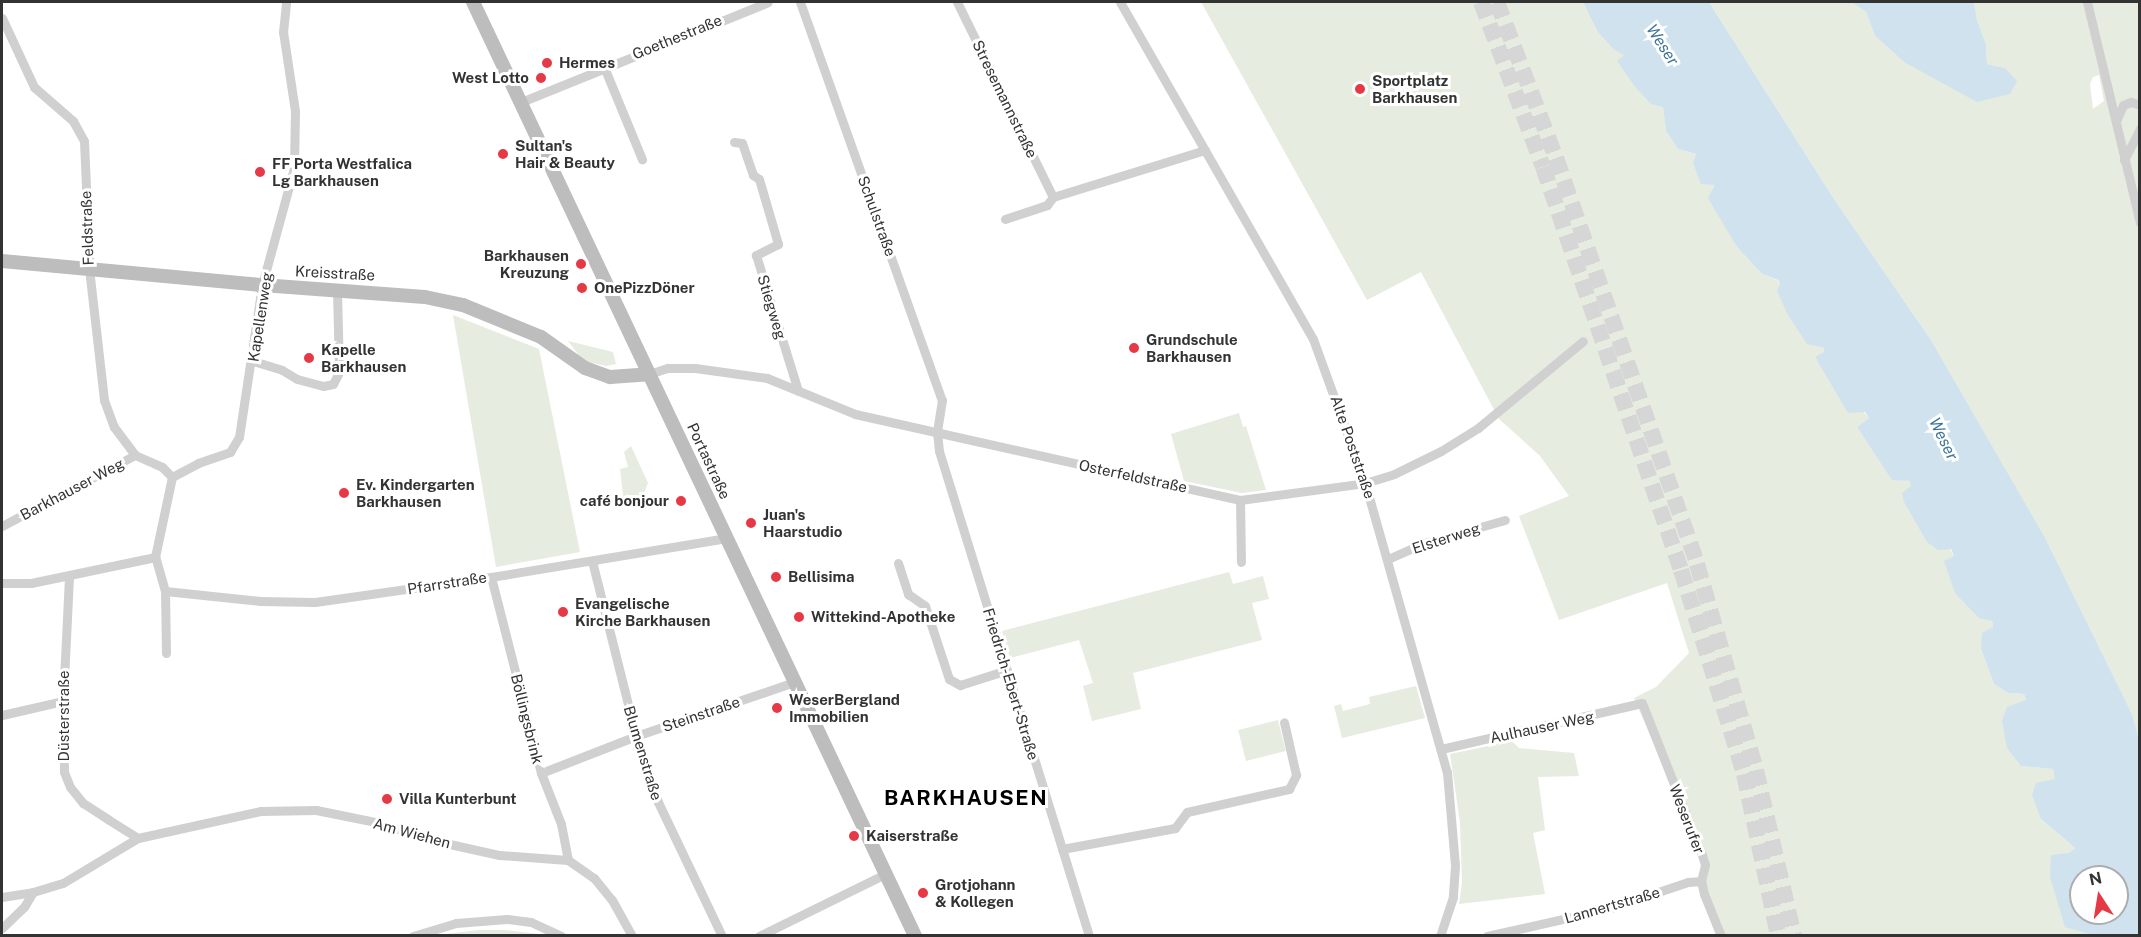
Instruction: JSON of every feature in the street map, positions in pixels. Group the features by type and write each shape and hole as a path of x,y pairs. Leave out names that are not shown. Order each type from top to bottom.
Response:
{"main road":[{"name":"Portastraße","path":"473,2 915,936"},
{"name":"Kreisstraße","path":"2,261 262,285 425,297 463,305 541,337 585,368 610,377 649,374"}],"street":[{"name":"Kapellenweg","path":"172,477 198,463 230,452 236,445 253,361 262,285 294,168 294,111 283,32 286,2"},
{"name":"Goethestraße","path":"521,102 768,2"},
{"name":"Schulstraße","path":"800,2 942,400 937,432"},
{"name":"Stresemannstraße","path":"957,2 1053,196"},
{"name":"Alte Poststraße","path":"1120,2 1313,339 1365,483 1441,749 1451,798 1455,866 1453,897 1440,936"},
{"path":"2087,2 2139,223"},
{"name":"Feldstraße","path":"2,18 34,87 73,121 84,141 89,269 104,400 114,427 135,455"},
{"path":"604,67 642,159"},
{"path":"2115,123 2123,105 2131,102 2139,105"},
{"path":"2124,159 2139,128"},
{"name":"Stiegweg","path":"734,142 742,143 753,175 759,179 778,243 756,255 798,391"},
{"path":"1005,219 1047,206 1053,196 1205,150"},
{"path":"253,361 282,370 297,379 323,386 333,384 339,372 337,290"},
{"name":"Osterfeldstraße","path":"649,374 668,368 695,368 767,378 855,414 1240,500 1365,483 1394,474 1441,451 1478,428 1583,340"},
{"name":"Friedrich-Ebert-Straße","path":"937,432 939,451 1089,936"},
{"name":"Barkhauser Weg","path":"2,526 135,455 162,467 172,477"},
{"path":"166,653 165,591 155,557 172,477"},
{"path":"1240,500 1241,562"},
{"name":"Elsterweg","path":"1388,559 1424,543 1505,520"},
{"name":"Pfarrstraße","path":"165,591 260,601 315,602 491,577 728,537"},
{"path":"2,583 31,583 155,557"},
{"name":"Blumenstraße","path":"591,561 636,736 658,802 722,936"},
{"path":"898,563 908,594 925,606 949,679 960,685 1007,670"},
{"name":"Düsterstraße","path":"69,576 63,701 62,758 64,772 70,787 83,802 138,838"},
{"name":"Böllingsbrink","path":"491,577 541,773 561,824 568,860"},
{"name":"Steinstraße","path":"541,773 636,736 795,682"},
{"path":"2,715 63,701"},
{"name":"Aulhauser Weg","path":"1441,749 1582,719 1642,703"},
{"name":"Weserufer","path":"1642,703 1702,855 1705,865 1701,881 1721,936"},
{"path":"1062,849 1175,828 1187,812 1289,789 1296,775 1284,722"},
{"name":"Am Wiehen","path":"138,838 156,836 261,811 316,810 375,822 436,841 500,855 568,860"},
{"path":"2,897 33,892 63,883 138,838"},
{"path":"568,860 594,878 612,900 632,936"},
{"path":"759,936 885,874"},
{"name":"Lannertstraße","path":"1487,936 1611,908 1688,882 1701,881"},
{"path":"2,927 24,907 33,892"},
{"path":"412,936 456,923 499,919 531,922 561,936"},
{"path":"1541,924 1545,936"}],"shaded area":[{"path":"1201,2 1583,2 1597,31 1614,50 1625,54 1663,106 1666,131 1678,149 1696,154 1715,185 1737,247 1762,274 1777,280 1823,347 1824,352 1815,358 1869,418 1857,427 1892,479 1910,481 1954,556 1945,561 1992,621 1993,627 1981,649 1994,684 2008,693 2024,694 2026,700 2021,766 2053,769 2056,779 2041,819 2075,848 2069,853 2059,902 2065,926 2093,935 1722,935 1700,883 1704,860 1634,698 1656,687 1689,653 1667,583 1559,620 1519,516 1569,496 1540,456 1499,419 1421,272 1367,300"},
{"path":"1709,2 1851,2 1866,12 1875,36 1904,62 2005,68 1987,64 1986,44 1977,20 1974,2 2139,2 2139,746 2132,714 2045,539 1931,340 1834,199","holes":["2099,75 2104,101 2093,109 2090,84 2093,77"]},
{"path":"453,315 539,349 580,552 496,567"},
{"path":"568,341 613,352 616,364 606,366 588,362 580,357"},
{"path":"1239,413 1243,427 1246,426 1266,490 1242,493 1184,481 1171,434"},
{"path":"631,446 648,483 638,508 624,503 620,469 628,467 624,452"},
{"path":"1229,572 1233,584 1263,576 1269,599 1252,603 1262,640 1133,673 1141,709 1092,721 1083,686 1093,683 1079,640 1010,658 1002,631"},
{"path":"1416,686 1425,718 1342,738 1334,706 1341,704 1343,711 1370,704 1369,697"},
{"path":"1278,720 1286,751 1246,761 1238,730"},
{"path":"1512,741 1519,748 1574,753 1579,776 1538,777 1545,830 1533,833 1545,894 1459,904 1462,883 1460,822 1450,754"},
{"path":"479,930 505,930 546,935 438,935"}],"water":[{"name":"Weser","path":"1583,2 1709,2 1834,199 1931,340 2045,538 2132,714 2140,746 2139,935 2093,935 2065,927 2050,877 2051,855 2069,853 2075,848 2041,819 2032,795 2036,783 2055,779 2053,769 2021,766 2007,748 2002,721 2007,707 2026,700 2024,694 2008,693 1994,684 1981,649 1982,633 1993,627 1992,621 1979,618 1955,593 1944,561 1954,556 1951,549 1938,550 1927,542 1904,502 1902,493 1911,486 1910,481 1892,480 1857,427 1869,418 1865,412 1848,413 1815,357 1824,352 1823,347 1807,344 1788,315 1777,291 1780,284 1778,280 1762,274 1737,247 1708,198 1715,185 1701,184 1693,163 1696,154 1678,149 1666,131 1663,107 1651,104 1636,88 1617,61 1624,55 1614,50 1597,31"},
{"path":"1851,2 1974,2 1977,20 1986,44 1987,64 2005,68 2017,81 2010,94 1977,102 1904,62 1875,36 1866,12"}],"tunnel":[{"path":"1481,2 1543,167 1681,570 1744,774 1778,936"},
{"path":"1497,2 1556,158 1697,564 1756,770 1794,936"}],"place":[{"name":"Hermes","path":"547,63"},
{"name":"West Lotto","path":"541,78"},
{"name":"Sportplatz Barkhausen","path":"1360,89"},
{"name":"Sultan's Hair & Beauty","path":"503,154"},
{"name":"FF Porta Westfalica Lg Barkhausen","path":"260,172"},
{"name":"Barkhausen Kreuzung","path":"581,264"},
{"name":"OnePizzDöner","path":"582,288"},
{"name":"Grundschule Barkhausen","path":"1134,348"},
{"name":"Kapelle Barkhausen","path":"309,358"},
{"name":"Ev. Kindergarten Barkhausen","path":"344,493"},
{"name":"café bonjour","path":"681,501"},
{"name":"Juan's Haarstudio","path":"751,523"},
{"name":"Bellisima","path":"776,577"},
{"name":"Evangelische Kirche Barkhausen","path":"563,612"},
{"name":"Wittekind-Apotheke","path":"799,617"},
{"name":"WeserBergland Immobilien","path":"777,708"},
{"name":"Villa Kunterbunt","path":"387,799"},
{"name":"Kaiserstraße","path":"854,836"},
{"name":"Grotjohann & Kollegen","path":"923,893"}],"district":[{"name":"BARKHAUSEN","path":"966,798"}]}
